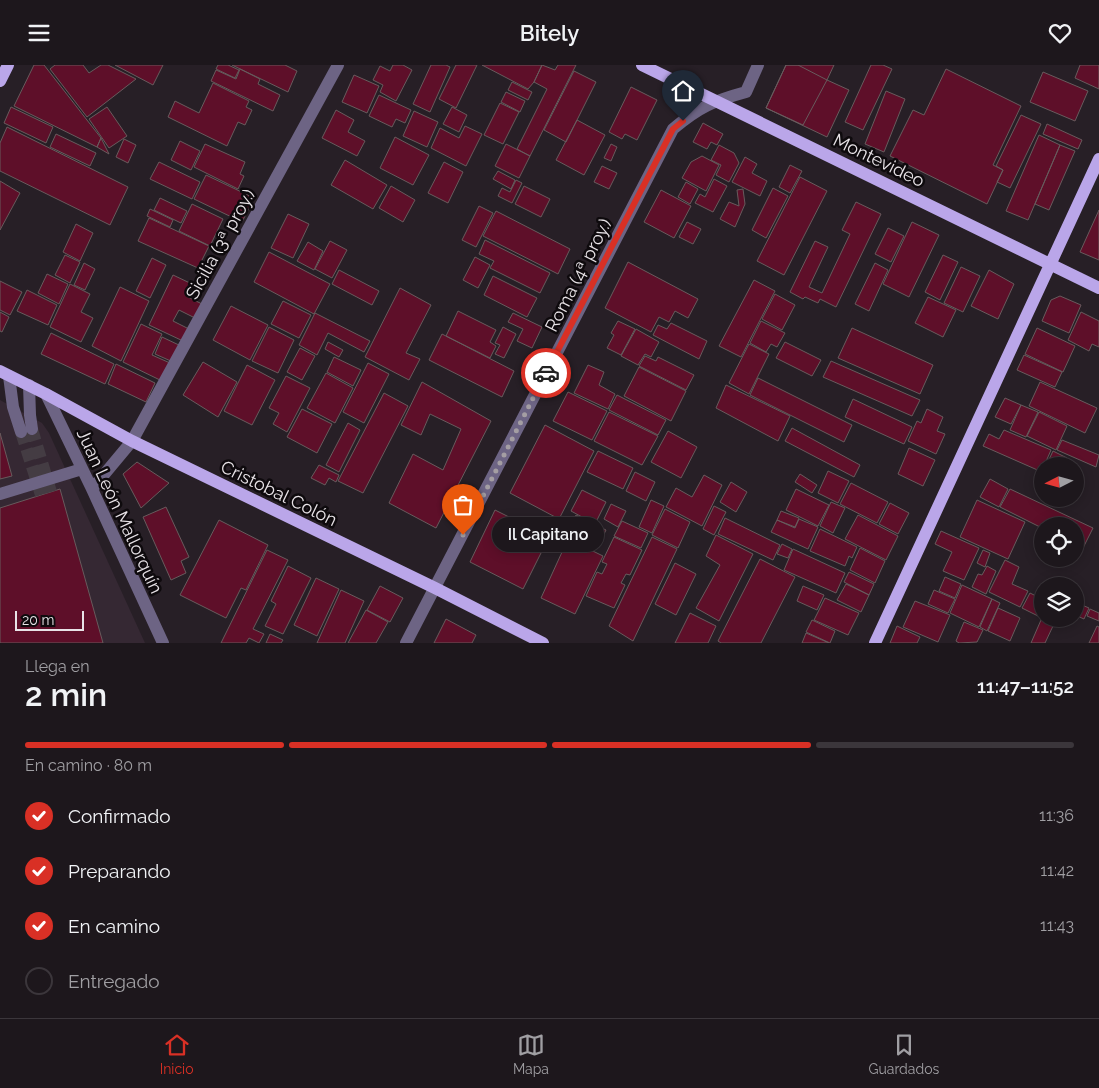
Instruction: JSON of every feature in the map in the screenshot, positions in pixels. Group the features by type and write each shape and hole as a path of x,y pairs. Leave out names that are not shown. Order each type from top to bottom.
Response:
{"main road":[{"path":"0,81 8,65"},
{"name":"Montevideo","path":"642,65 1099,288"},
{"path":"875,643 1099,159"},
{"name":"Cristobal Colón","path":"4,373 132,441 435,588 543,643"}],"street":[{"name":"Sicilia (3ª proy.)","path":"92,489 132,441 338,65"},
{"name":"Roma (4ª proy.)","path":"406,643 673,129 692,113 715,101 746,92 758,65"},
{"path":"4,373 14,407 27,431 30,415 29,385"},
{"name":"Juan León Mallorquín","path":"46,394 92,489 162,643"},
{"path":"0,494 82,469"}],"shaded area":[{"path":"0,400 42,423 49,433 145,643 0,643"}],"building":[{"path":"34,65 44,65 101,138 97,147 14,106"},
{"path":"55,65 83,65 89,73 101,65 108,65 136,79 87,117 50,69"},
{"path":"115,65 163,65 153,85"},
{"path":"218,65 228,65 239,70 235,78 216,69"},
{"path":"232,65 285,65 297,71 288,92"},
{"path":"393,65 403,65 412,70 396,101 380,92 383,85 373,80 380,66 390,71"},
{"path":"431,65 446,65 450,67 430,112 413,104"},
{"path":"456,65 477,65 456,108 439,99"},
{"path":"482,65 542,65 534,82 528,89"},
{"path":"542,65 555,70 558,65 576,65 530,156 517,149 547,89 534,82"},
{"path":"786,65 834,65 827,80 849,90 827,137 766,108"},
{"path":"786,65 798,65 827,80 803,125 766,108"},
{"path":"871,65 883,65 892,69 863,130 845,122"},
{"path":"1080,65 1099,65 1099,89 1075,78"},
{"path":"240,69 260,79 258,84 280,95 273,111 211,81 216,70 236,79"},
{"path":"946,69 1021,106 993,165 1003,170 987,204 890,156 913,110 924,115"},
{"path":"574,71 596,82 566,142 544,130"},
{"path":"1043,72 1088,91 1075,121 1030,102"},
{"path":"354,75 379,86 367,113 342,102"},
{"path":"512,82 532,92 528,100 508,90"},
{"path":"213,83 249,101 246,107 252,110 245,125 238,122 227,146 168,117 175,101 199,113"},
{"path":"631,87 657,100 637,140 625,134 622,139 609,132"},
{"path":"886,91 905,99 884,152 865,144"},
{"path":"506,92 525,101 520,112 501,102"},
{"path":"379,95 411,110 405,123 396,119 392,127 369,116"},
{"path":"500,103 519,112 503,144 484,135"},
{"path":"11,107 53,127 46,143 4,123"},
{"path":"107,107 127,136 109,148 89,119"},
{"path":"452,107 467,115 459,132 443,124"},
{"path":"336,110 354,120 348,132 365,141 357,156 322,138"},
{"path":"414,111 438,122 427,147 403,136"},
{"path":"1021,115 1041,124 1010,188 997,182 1003,170 996,166"},
{"path":"577,120 605,135 584,175 556,160"},
{"path":"703,123 723,134 717,145 711,142 707,149 693,142"},
{"path":"1047,124 1082,140 1078,149 1043,134"},
{"path":"465,126 482,134 466,166 431,148 440,128 459,138"},
{"path":"7,127 128,187 110,225 0,171 0,143"},
{"path":"56,134 96,153 90,166 50,147"},
{"path":"1039,135 1060,145 1028,220 1006,211"},
{"path":"395,137 429,155 413,185 380,168"},
{"path":"101,138 109,154 97,147"},
{"path":"124,139 136,145 128,163 116,157"},
{"path":"180,141 200,151 191,170 171,160"},
{"path":"205,144 245,162 240,174 244,176 238,189 194,167"},
{"path":"506,144 530,156 519,178 495,166"},
{"path":"611,144 617,147 611,161 604,158"},
{"path":"719,145 734,153 739,163 729,182 716,175 721,165 711,160"},
{"path":"1060,145 1075,151 1049,210 1035,204"},
{"path":"702,156 719,165 706,191 682,178 691,162"},
{"path":"745,157 757,164 752,173 767,181 760,196 732,182"},
{"path":"345,160 387,185 373,209 331,185"},
{"path":"159,162 200,182 192,199 150,179"},
{"path":"444,162 463,172 448,203 428,193"},
{"path":"790,165 802,171 790,193 779,187"},
{"path":"602,166 617,173 609,189 594,182"},
{"path":"498,171 515,180 511,189 493,179"},
{"path":"206,175 254,198 242,222 194,199"},
{"path":"800,177 827,191 784,275 757,261"},
{"path":"714,179 727,186 713,212 695,203 700,194 705,197"},
{"path":"516,180 522,183 512,203 498,196 502,188 510,192"},
{"path":"0,181 20,193 0,230"},
{"path":"686,182 698,189 690,204 678,197"},
{"path":"391,186 415,200 403,222 379,208"},
{"path":"524,186 550,199 541,217 515,204"},
{"path":"773,188 788,196 766,238 752,230"},
{"path":"743,189 745,204 735,227 720,219 729,202 739,206 737,190"},
{"path":"661,190 691,206 674,238 644,222"},
{"path":"160,198 187,211 181,223 154,210"},
{"path":"856,202 881,214 836,307 820,299 818,303 805,297 803,299 790,292 815,241 828,247 809,287 822,293 850,234 842,230"},
{"path":"192,204 223,219 210,246 179,231"},
{"path":"479,206 493,213 476,247 462,240"},
{"path":"150,209 173,220 170,227 147,216"},
{"path":"1099,210 1099,260 1080,252"},
{"path":"496,211 570,249 558,274 483,236"},
{"path":"288,214 309,224 293,258 271,248"},
{"path":"149,218 209,246 198,268 138,241"},
{"path":"687,222 701,229 693,244 679,237"},
{"path":"912,222 939,235 909,297 883,284"},
{"path":"76,224 93,233 80,261 63,252"},
{"path":"888,228 904,236 891,262 875,254"},
{"path":"485,240 550,273 540,293 490,268 494,261 479,254"},
{"path":"330,241 347,250 332,278 315,269"},
{"path":"308,242 323,251 314,270 297,261"},
{"path":"269,252 330,284 314,314 254,282"},
{"path":"65,255 80,262 70,283 55,275"},
{"path":"943,255 958,262 940,300 925,292"},
{"path":"475,257 490,265 478,288 463,280"},
{"path":"152,258 166,265 150,298 136,291"},
{"path":"628,262 698,299 688,318 675,311 669,322 659,317 651,332 605,308"},
{"path":"84,263 95,269 85,290 74,285"},
{"path":"875,263 888,270 869,311 855,304"},
{"path":"961,267 980,276 963,312 944,303"},
{"path":"339,270 379,291 372,305 332,284"},
{"path":"989,270 1014,284 998,319 971,306"},
{"path":"47,274 68,284 59,304 38,293"},
{"path":"173,275 192,284 186,296 202,304 195,318 179,310 173,321 189,329 183,341 149,325"},
{"path":"493,276 537,298 527,317 484,295"},
{"path":"754,280 775,291 741,357 719,346"},
{"path":"0,281 22,292 10,315 0,310"},
{"path":"70,284 90,294 81,312 93,318 81,342 50,327"},
{"path":"120,287 149,301 121,361 92,346"},
{"path":"400,288 431,305 406,353 420,359 409,380 365,357"},
{"path":"27,290 57,305 48,325 17,311"},
{"path":"775,294 795,305 782,330 762,319"},
{"path":"1060,296 1081,305 1069,333 1042,321 1051,300"},
{"path":"928,297 956,310 943,337 915,323"},
{"path":"283,301 311,315 299,338 271,324"},
{"path":"231,306 268,325 250,360 213,340"},
{"path":"458,311 496,330 490,342 496,346 490,358 446,336"},
{"path":"0,312 9,317 2,332 0,331"},
{"path":"1081,312 1099,321 1099,347 1092,344 1089,351 1068,340"},
{"path":"315,313 370,341 364,352 328,333 317,355 299,345"},
{"path":"513,313 542,327 532,348 517,341 523,329 508,322"},
{"path":"618,321 635,329 621,355 607,348 614,335 611,333"},
{"path":"761,321 785,333 777,347 771,344 766,352 750,343"},
{"path":"671,323 707,341 699,359 653,335 658,325 667,329"},
{"path":"141,324 162,334 152,355 170,363 162,381 123,362"},
{"path":"269,327 294,340 278,373 252,361"},
{"path":"503,327 516,334 504,358 495,354 500,345 495,343"},
{"path":"852,328 933,365 920,394 838,358"},
{"path":"1037,328 1075,346 1063,372 1025,354"},
{"path":"636,329 659,342 651,357 645,354 638,365 621,356"},
{"path":"51,333 114,364 105,384 41,354"},
{"path":"442,334 514,371 502,397 429,360"},
{"path":"162,337 181,346 173,362 155,354"},
{"path":"328,342 343,350 339,357 325,349"},
{"path":"785,342 821,360 812,376 776,358"},
{"path":"749,344 769,354 749,394 729,383"},
{"path":"300,348 315,356 302,380 287,372"},
{"path":"1024,355 1062,372 1055,387 1017,370"},
{"path":"645,356 656,361 658,357 694,375 686,390 639,366"},
{"path":"334,357 361,370 353,386 327,372"},
{"path":"831,361 920,400 912,416 823,377"},
{"path":"203,362 237,382 218,417 183,395"},
{"path":"368,363 389,374 364,423 343,412"},
{"path":"116,364 155,383 146,402 108,384"},
{"path":"247,365 275,380 252,425 224,411"},
{"path":"588,365 604,372 599,385 615,394 608,409 574,393"},
{"path":"639,367 686,391 671,421 624,396"},
{"path":"326,373 353,388 335,423 307,408"},
{"path":"286,376 310,388 287,432 273,424 279,413 269,408"},
{"path":"758,378 852,425 844,442 750,395"},
{"path":"422,382 491,421 436,528 389,503 413,454 443,470 461,429 430,414 421,435 401,425"},
{"path":"1040,382 1097,408 1085,433 1029,406"},
{"path":"726,385 790,416 778,441 716,408"},
{"path":"568,392 607,411 592,440 553,421"},
{"path":"384,393 408,406 363,493 338,481"},
{"path":"617,395 666,420 658,435 609,410"},
{"path":"1005,398 1021,405 1011,424 995,417"},
{"path":"853,399 912,427 904,444 845,417"},
{"path":"1021,405 1038,412 1026,437 1010,430"},
{"path":"302,409 332,424 317,453 287,437"},
{"path":"927,409 943,417 937,431 945,434 936,454 908,441 917,421 921,423"},
{"path":"609,412 658,436 642,465 594,441"},
{"path":"1039,412 1067,426 1056,450 1027,436"},
{"path":"348,423 360,430 339,472 326,465"},
{"path":"545,425 594,451 559,519 510,493"},
{"path":"792,428 860,465 854,477 785,441"},
{"path":"1004,430 1051,450 1048,457 1034,457 1034,468 983,446 989,434 999,439"},
{"path":"668,431 697,447 681,478 651,462"},
{"path":"0,433 12,476 0,479"},
{"path":"1062,440 1099,455 1096,467 1084,462 1084,457 1073,457 1057,450"},
{"path":"909,448 935,460 923,486 898,474"},
{"path":"598,451 633,468 623,489 587,472"},
{"path":"1053,451 1065,457 1050,457"},
{"path":"137,462 169,483 141,508 123,474"},
{"path":"319,465 339,475 336,482 329,478 325,485 311,478"},
{"path":"828,471 849,481 838,503 818,493"},
{"path":"635,472 655,482 646,501 626,491"},
{"path":"800,474 817,485 812,493 795,482"},
{"path":"704,475 722,485 702,526 666,507 676,488 692,497"},
{"path":"990,479 1008,489 999,507 980,497"},
{"path":"731,482 747,492 736,512 720,502"},
{"path":"851,483 888,502 877,523 840,504"},
{"path":"60,489 103,643 0,643 0,508"},
{"path":"796,489 829,505 818,526 786,510"},
{"path":"1010,489 1034,500 1034,507 1048,507 1070,517 1034,517 1034,524 1000,507"},
{"path":"582,490 606,502 595,524 571,511"},
{"path":"651,500 664,506 652,533 639,527"},
{"path":"977,500 1025,522 1008,559 960,537"},
{"path":"831,502 845,508 833,533 820,526"},
{"path":"890,503 909,513 898,534 879,524"},
{"path":"611,504 626,511 618,527 604,519"},
{"path":"714,506 726,512 714,535 703,529"},
{"path":"166,507 189,557 181,561 186,573 171,580 143,517"},
{"path":"665,509 690,522 678,548 652,535"},
{"path":"495,510 549,537 523,589 470,562"},
{"path":"781,511 799,518 795,527 777,520"},
{"path":"576,515 606,530 599,544 569,528"},
{"path":"858,515 898,536 886,560 845,539"},
{"path":"725,518 780,545 773,560 718,534"},
{"path":"799,519 818,527 808,549 771,532 777,520 795,528"},
{"path":"219,520 268,545 246,590 241,588 226,618 180,595"},
{"path":"622,521 648,533 641,548 614,536"},
{"path":"1084,524 1093,528 1084,546"},
{"path":"820,529 857,547 852,558 849,556 845,566 810,551"},
{"path":"941,531 979,548 964,580 943,571 952,552 935,544"},
{"path":"716,535 753,554 719,621 696,608 720,565 706,556"},
{"path":"614,537 642,550 630,575 626,574 621,583 625,585 614,608 586,596 597,572 602,574 607,564 602,562"},
{"path":"652,537 677,549 633,641 609,626"},
{"path":"568,539 603,556 575,614 541,598"},
{"path":"782,544 792,549 788,558 777,554"},
{"path":"860,548 885,561 875,583 850,570"},
{"path":"793,549 845,573 836,593 784,570"},
{"path":"267,550 288,560 253,629 264,634 259,643 249,638 246,643 221,643"},
{"path":"983,550 990,553 985,567 977,563"},
{"path":"760,559 795,577 761,643 721,643 718,641"},
{"path":"1005,560 1019,567 1012,584 1028,591 1020,607 989,592"},
{"path":"675,563 696,574 676,615 655,604"},
{"path":"288,566 311,578 283,634 265,626 276,604 271,601"},
{"path":"987,566 996,571 986,594 972,587 978,574 982,575"},
{"path":"849,572 874,584 869,595 844,582"},
{"path":"945,577 961,584 955,598 939,591"},
{"path":"316,578 339,589 317,636 294,625"},
{"path":"846,584 869,595 861,612 837,600"},
{"path":"962,585 992,599 979,627 950,613"},
{"path":"380,586 403,598 390,622 367,610"},
{"path":"803,586 824,595 817,610 797,601"},
{"path":"341,590 364,601 345,643 317,643"},
{"path":"934,590 955,599 948,613 928,604"},
{"path":"1030,593 1034,595 1034,614 1022,608"},
{"path":"825,598 859,613 848,635 814,620"},
{"path":"992,599 1000,603 987,631 980,627"},
{"path":"915,601 950,615 938,642 903,627"},
{"path":"1084,606 1089,608 1084,619"},
{"path":"998,608 1020,618 1010,641 988,631"},
{"path":"1090,609 1099,613 1099,621 1087,616"},
{"path":"366,610 388,622 376,643 348,643"},
{"path":"690,613 716,626 708,643 675,643"},
{"path":"446,619 476,635 472,643 434,643"},
{"path":"812,620 835,631 830,643 806,632"},
{"path":"964,622 983,630 977,642 959,643 956,641"},
{"path":"897,626 920,637 917,643 890,643"},
{"path":"1097,626 1099,627 1099,643 1089,643"},
{"path":"1038,627 1053,627 1045,643 1031,643"},
{"path":"806,633 829,643 802,643"},
{"path":"270,634 283,640 281,643 266,643"}],"tunnel":[{"path":"32,429 51,492"},
{"path":"21,432 41,495"}],"way so far":[{"path":"463,535 546,373"}],"place":[{"name":"Il Capitano","path":"463,535"}],"route":[{"path":"546,373 673,129 683,121"}]}
